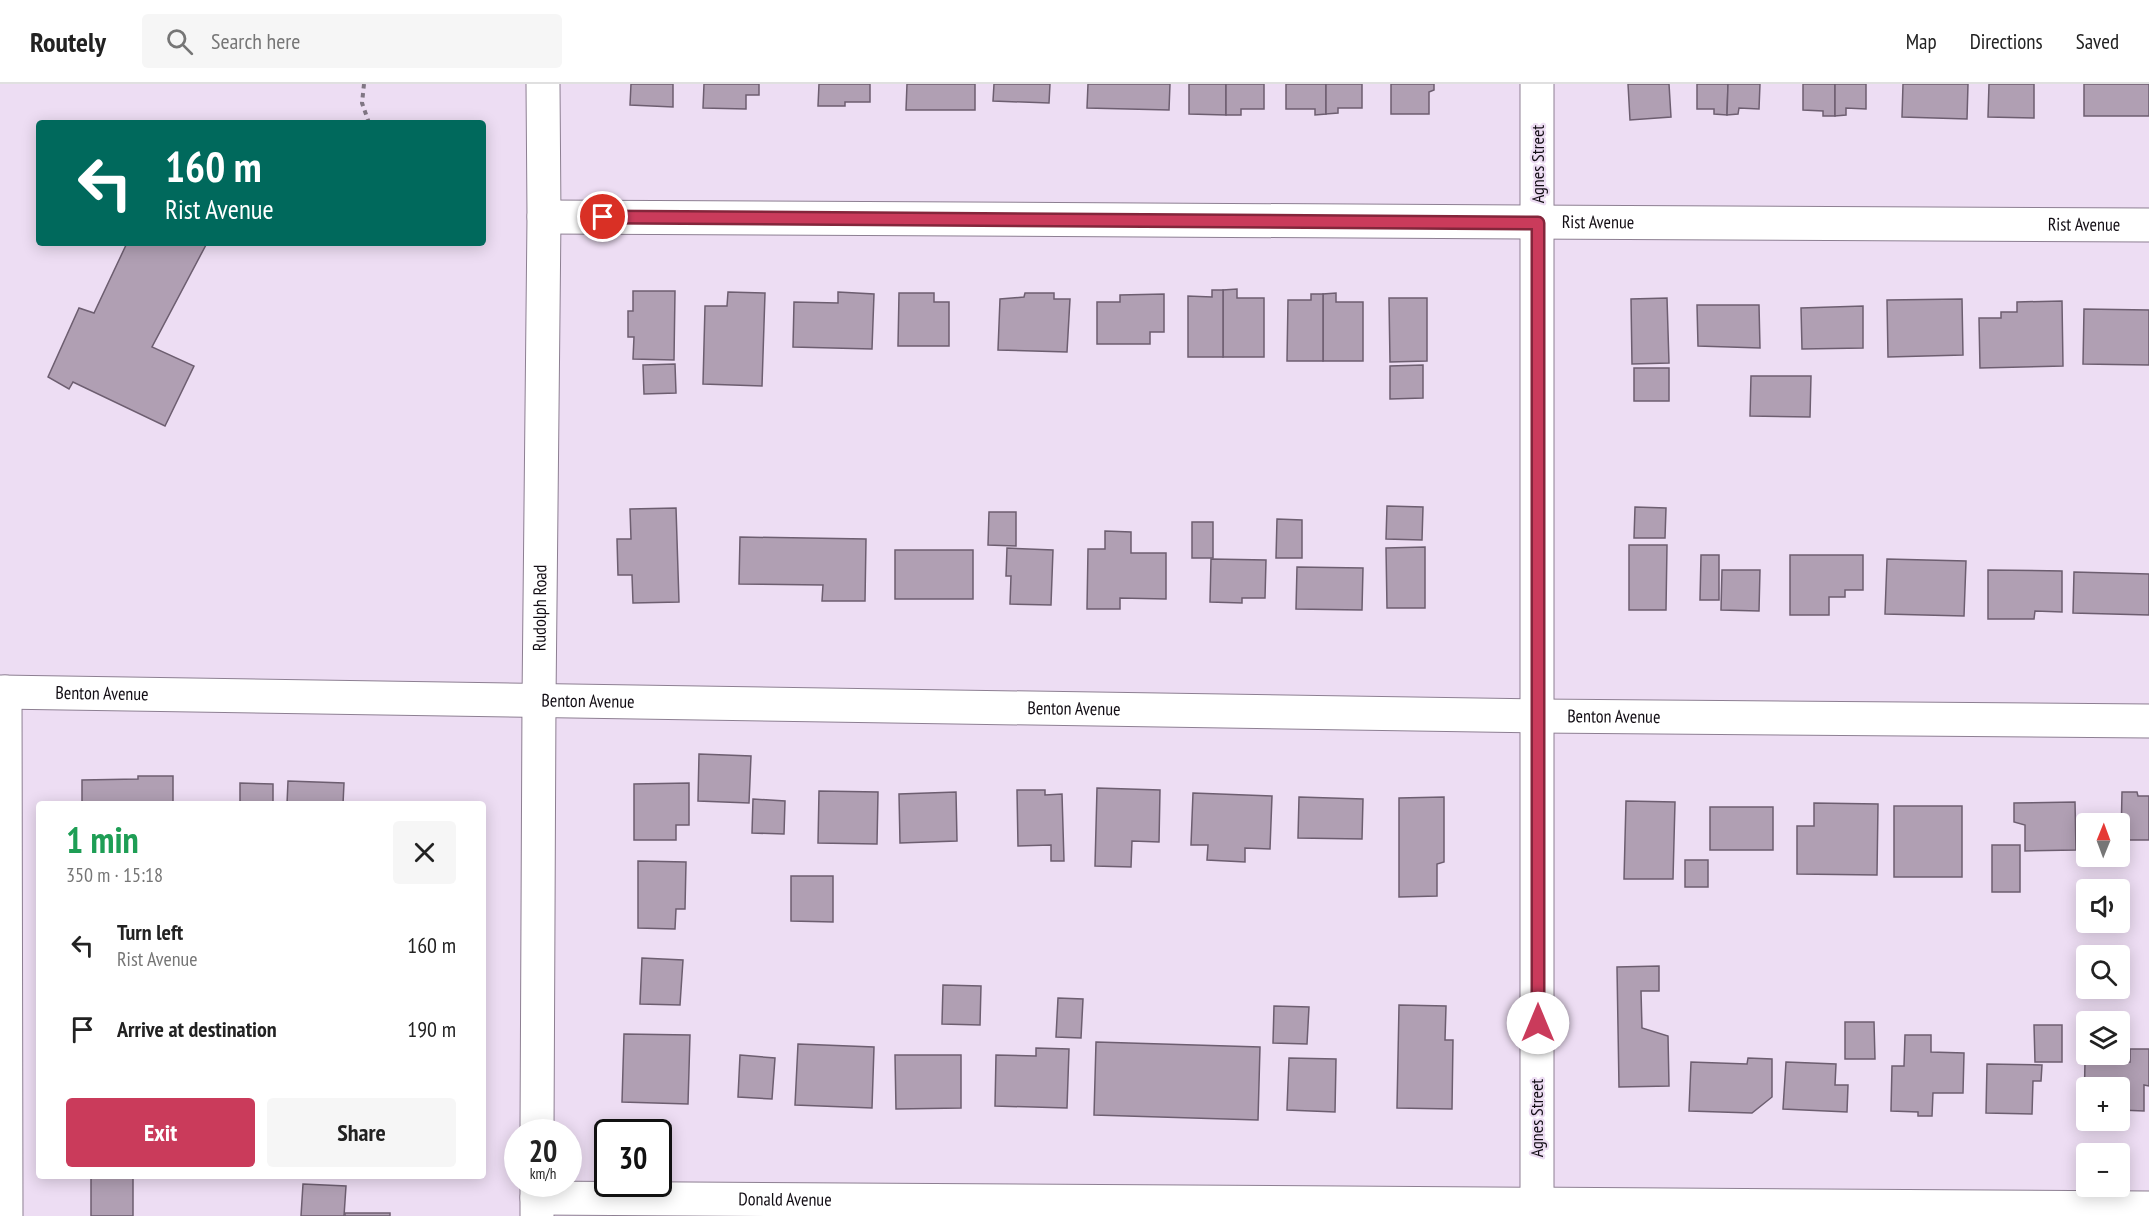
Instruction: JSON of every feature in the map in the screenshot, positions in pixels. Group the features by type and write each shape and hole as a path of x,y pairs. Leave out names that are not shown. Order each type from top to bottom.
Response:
{"street":[{"name":"Rudolph Road","path":"537,1119 543,84"},
{"name":"Agnes Street","path":"1537,84 1537,1210"},
{"name":"Rist Avenue","path":"544,217 2149,225"},
{"name":"Benton Avenue","path":"3,692 1538,716 2149,721"},
{"path":"3,692 6,1216"},
{"name":"Donald Avenue","path":"537,1199 1537,1210 2149,1209"}],"path":[{"path":"364,84 362,103 368,120"}],"building":[{"path":"631,84 673,84 673,107 630,105"},
{"path":"704,84 759,84 759,95 746,95 746,109 703,108"},
{"path":"819,84 870,84 870,102 845,102 845,106 818,106"},
{"path":"907,84 975,84 975,110 906,110"},
{"path":"994,84 1050,84 1049,103 993,101"},
{"path":"1088,84 1170,84 1169,110 1087,108"},
{"path":"1189,84 1226,84 1226,115 1189,114"},
{"path":"1226,84 1264,84 1264,109 1241,109 1241,115 1226,115"},
{"path":"1286,84 1326,84 1326,114 1315,115 1315,109 1286,109"},
{"path":"1326,84 1362,84 1362,108 1338,108 1338,113 1326,114"},
{"path":"1391,84 1434,84 1434,90 1429,92 1429,114 1391,114"},
{"path":"1628,84 1669,84 1671,117 1630,120"},
{"path":"1697,84 1728,84 1727,115 1714,114 1714,109 1697,109"},
{"path":"1728,84 1760,84 1759,109 1739,108 1738,114 1727,115"},
{"path":"1803,84 1835,84 1835,116 1823,116 1823,111 1803,110"},
{"path":"1835,84 1866,84 1866,109 1846,108 1846,115 1835,116"},
{"path":"1903,84 1968,84 1967,119 1902,117"},
{"path":"1989,84 2034,84 2034,118 1988,117"},
{"path":"2084,84 2149,84 2149,116 2084,116"},
{"path":"126,246 205,246 152,347 194,366 165,426 73,382 69,389 48,377 79,308 94,313"},
{"path":"1237,289 1237,298 1264,298 1264,357 1223,357 1223,290"},
{"path":"1212,290 1223,290 1223,357 1188,357 1188,296 1212,297"},
{"path":"633,291 675,291 674,360 633,359 634,337 628,337 628,311 633,311"},
{"path":"728,292 765,293 762,386 703,384 705,306 727,306"},
{"path":"838,292 874,294 872,349 793,347 794,302 838,303"},
{"path":"899,293 934,293 934,302 949,302 949,346 898,346"},
{"path":"1025,293 1054,293 1054,299 1070,299 1067,352 998,350 1000,299 1024,297"},
{"path":"1336,293 1336,302 1363,302 1363,361 1323,361 1323,294"},
{"path":"1164,294 1164,332 1150,332 1150,344 1097,344 1097,302 1120,302 1120,295"},
{"path":"1311,294 1323,294 1323,361 1287,361 1288,300 1311,300"},
{"path":"1389,298 1427,298 1427,361 1390,362"},
{"path":"1667,298 1669,363 1632,364 1631,299"},
{"path":"1962,299 1963,355 1888,357 1887,300"},
{"path":"2062,301 2063,366 1980,368 1979,318 2001,318 2001,312 2017,312 2017,302"},
{"path":"1697,305 1759,305 1760,348 1698,346"},
{"path":"1863,306 1863,348 1802,349 1801,308"},
{"path":"2084,309 2149,310 2149,365 2083,364"},
{"path":"675,364 676,393 644,394 643,365"},
{"path":"1423,365 1423,398 1390,399 1390,366"},
{"path":"1634,368 1669,368 1669,401 1634,401"},
{"path":"1751,376 1811,376 1810,417 1750,416"},
{"path":"1387,506 1423,507 1422,540 1386,539"},
{"path":"1635,507 1666,508 1665,538 1634,538"},
{"path":"676,508 679,602 633,603 632,575 618,575 617,539 631,539 630,509"},
{"path":"989,512 1016,512 1016,546 988,545"},
{"path":"1277,519 1302,520 1302,558 1276,558"},
{"path":"1192,522 1213,522 1213,558 1192,558"},
{"path":"1105,531 1131,532 1131,553 1166,553 1166,599 1120,598 1120,609 1087,609 1088,549 1105,549"},
{"path":"740,537 866,539 865,601 822,601 823,585 739,584"},
{"path":"1629,545 1667,545 1666,610 1629,610"},
{"path":"1425,547 1425,608 1387,608 1386,548"},
{"path":"1007,548 1053,550 1051,605 1010,604 1011,576 1006,576"},
{"path":"895,550 973,550 973,599 895,599"},
{"path":"1701,555 1719,555 1719,600 1700,600"},
{"path":"1790,555 1863,555 1863,590 1845,590 1845,597 1829,597 1829,615 1790,615"},
{"path":"1211,559 1266,560 1265,598 1242,598 1242,603 1210,602"},
{"path":"1887,559 1966,561 1964,616 1885,614"},
{"path":"1297,567 1363,568 1362,610 1296,609"},
{"path":"1722,570 1760,570 1759,611 1721,610"},
{"path":"1988,570 2062,571 2062,612 2035,611 2034,619 1988,619"},
{"path":"2074,572 2149,574 2149,615 2073,613"},
{"path":"699,754 751,756 749,803 698,801"},
{"path":"138,776 173,776 173,801 82,801 82,780 138,779"},
{"path":"288,781 344,783 343,801 287,801"},
{"path":"240,783 273,784 273,801 240,801"},
{"path":"689,783 689,825 676,825 676,840 634,840 634,784"},
{"path":"1097,788 1160,790 1159,842 1132,841 1131,867 1095,866"},
{"path":"1017,790 1045,790 1045,795 1062,794 1064,861 1051,861 1051,845 1018,846"},
{"path":"819,791 878,792 877,844 818,843"},
{"path":"956,792 957,841 900,843 899,794"},
{"path":"2122,792 2137,792 2138,796 2149,796 2149,840 2130,840 2130,813 2122,813"},
{"path":"1193,793 1272,796 1270,849 1245,848 1245,862 1207,860 1208,845 1191,845"},
{"path":"1299,797 1363,799 1362,839 1298,838"},
{"path":"1444,797 1444,862 1437,864 1437,896 1399,897 1399,798"},
{"path":"753,799 785,801 784,834 752,833"},
{"path":"1626,801 1675,802 1673,879 1624,879"},
{"path":"2075,802 2076,850 2025,851 2025,825 2014,822 2014,803"},
{"path":"1814,803 1878,804 1877,875 1797,874 1797,826 1814,826"},
{"path":"1894,806 1962,806 1962,877 1894,877"},
{"path":"1710,807 1773,807 1773,850 1710,850"},
{"path":"1992,845 2020,845 2020,892 1992,892"},
{"path":"1685,860 1708,860 1708,887 1685,887"},
{"path":"638,861 686,862 685,909 676,909 675,929 638,928"},
{"path":"791,876 833,876 833,922 791,921"},
{"path":"642,958 683,960 680,1005 640,1004"},
{"path":"1659,966 1659,991 1641,991 1642,1028 1668,1036 1669,1086 1619,1087 1617,967"},
{"path":"943,985 981,986 980,1025 942,1024"},
{"path":"1058,998 1083,999 1081,1038 1056,1037"},
{"path":"1399,1005 1446,1006 1445,1040 1453,1040 1452,1109 1397,1108"},
{"path":"1274,1006 1309,1007 1307,1044 1273,1043"},
{"path":"1845,1022 1874,1022 1875,1059 1845,1059"},
{"path":"2034,1025 2062,1025 2062,1062 2035,1062"},
{"path":"624,1034 690,1035 688,1104 622,1102"},
{"path":"1905,1035 1931,1035 1931,1052 1964,1053 1963,1093 1933,1093 1932,1116 1918,1116 1918,1112 1891,1111 1892,1066 1904,1066"},
{"path":"1096,1042 1260,1047 1258,1120 1094,1115"},
{"path":"798,1044 874,1047 872,1108 795,1105"},
{"path":"1036,1048 1069,1049 1067,1108 995,1106 996,1055 1036,1056"},
{"path":"2130,1049 2149,1049 2149,1086 2144,1085 2144,1111 2130,1110 2130,1077 2085,1077 2085,1065 2130,1065"},
{"path":"740,1055 775,1058 772,1099 738,1097"},
{"path":"895,1055 961,1055 961,1108 896,1109"},
{"path":"1289,1058 1336,1059 1335,1112 1287,1110"},
{"path":"1748,1058 1772,1059 1772,1097 1752,1113 1689,1111 1691,1062 1747,1064"},
{"path":"1786,1062 1836,1064 1835,1085 1848,1085 1847,1112 1783,1109"},
{"path":"1987,1064 2042,1065 2041,1081 2033,1081 2032,1114 1986,1113"},
{"path":"91,1179 133,1179 133,1216 91,1216"},
{"path":"303,1184 346,1186 344,1216 301,1216"},
{"path":"345,1213 390,1213 390,1216 345,1216"}],"route":[{"path":"603,217 1538,223 1538,1023"}]}
